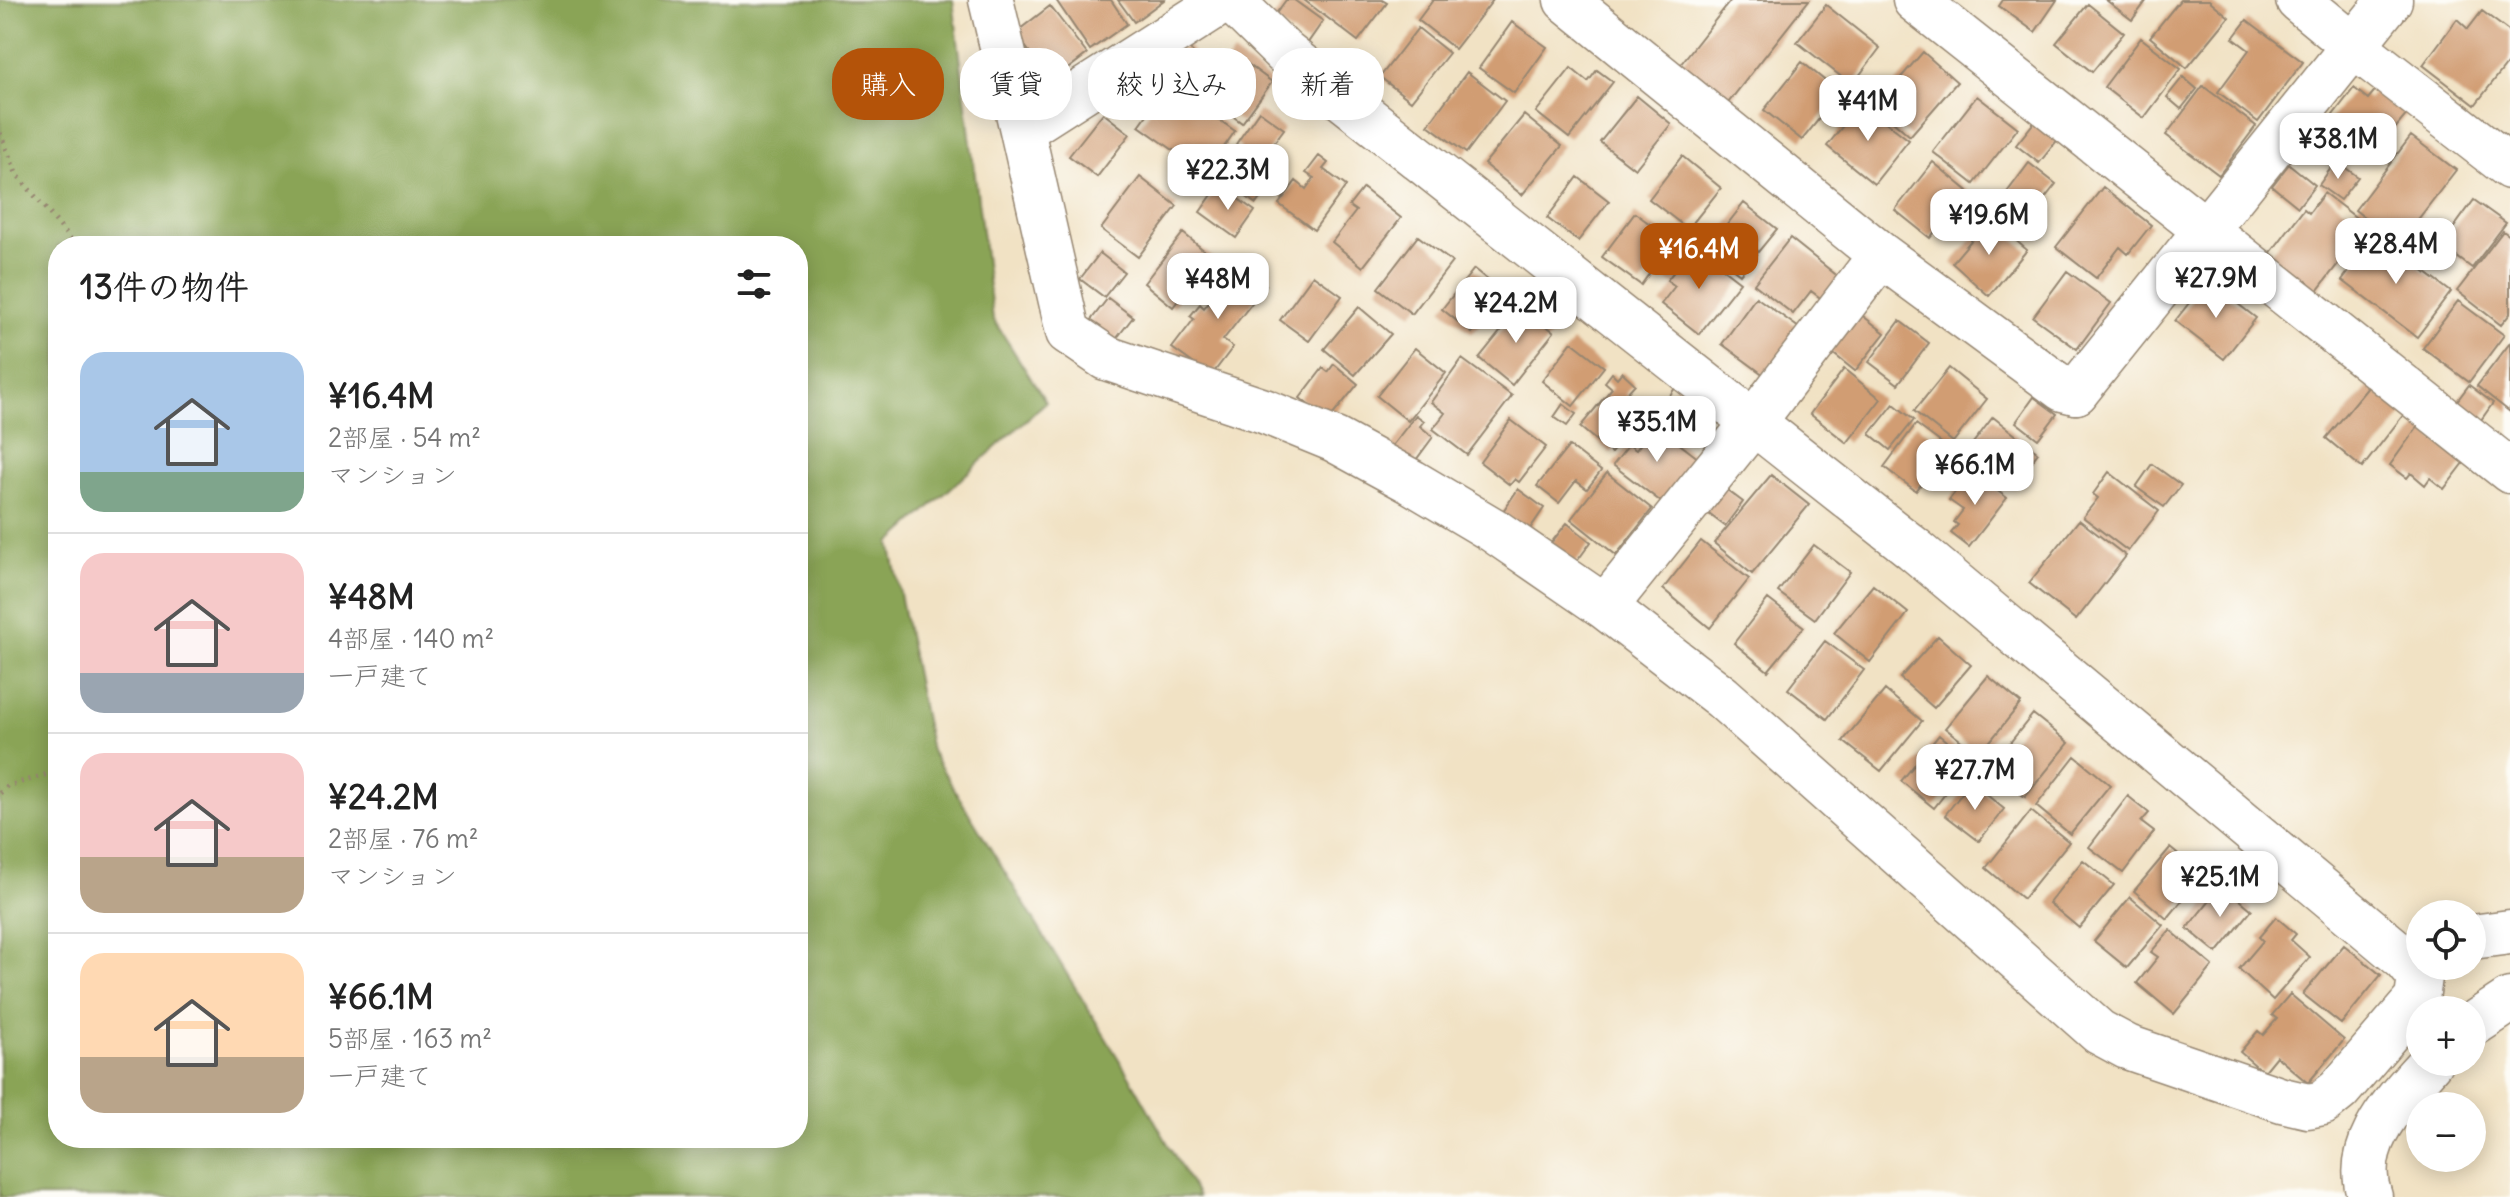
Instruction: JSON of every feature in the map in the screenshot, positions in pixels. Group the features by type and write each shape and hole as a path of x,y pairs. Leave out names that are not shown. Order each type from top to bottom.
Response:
{"street":[{"path":"991,0 1068,332 1106,358 1264,411 1335,440 1493,530 1605,607 1722,697 2099,1032 2127,1047 2282,1100 2308,1106 2323,1103 2339,1090 2417,999 2420,980"},
{"path":"1022,130 1225,0"},
{"path":"1231,0 1285,53 1914,549 2406,960"},
{"path":"1566,0 1881,255 2063,389 2076,392 2390,0"},
{"path":"1915,0 2510,471"},
{"path":"2298,0 2510,167"},
{"path":"1605,607 1752,424 1881,255"},
{"path":"2486,935 2510,932"},
{"path":"2486,1016 2510,1000"},
{"path":"2370,1197 2366,1168 2373,1139 2385,1114 2418,1076"}],"path":[{"path":"0,133 16,173 68,236"},
{"path":"0,793 8,786 48,774"}],"green space":[{"path":"0,0 953,0 960,56 960,120 968,120 993,319 1046,402 890,543 931,751 1134,1084 1198,1197 0,1197"}],"building":[{"path":"1056,0 1111,0 1127,24 1089,48"},
{"path":"1118,0 1164,0 1134,22"},
{"path":"1286,0 1294,0 1323,21 1307,44 1272,19"},
{"path":"1304,0 1382,0 1387,3 1358,41"},
{"path":"1433,0 1493,0 1455,49 1418,20"},
{"path":"1731,0 1809,0 1728,103 1680,65"},
{"path":"2003,0 2057,0 2035,32 1999,6"},
{"path":"2106,0 2147,0 2132,20"},
{"path":"2180,0 2209,0 2229,17 2187,68 2150,37"},
{"path":"2088,4 2124,33 2092,72 2056,43"},
{"path":"1826,5 1880,48 1852,85 1797,42"},
{"path":"1050,6 1087,54 1072,66 1072,48 1027,48 1015,33"},
{"path":"2482,11 2510,32 2510,60 2475,105 2423,65 2457,19 2468,29"},
{"path":"2247,20 2303,62 2258,122 2218,92 2249,50 2233,38"},
{"path":"1512,22 1547,47 1514,93 1479,68"},
{"path":"1418,28 1449,53 1411,101 1384,80 1384,72"},
{"path":"2141,38 2181,69 2144,118 2104,87"},
{"path":"1923,52 1957,82 1910,136 1876,106"},
{"path":"1802,62 1840,93 1802,140 1764,110"},
{"path":"1571,68 1588,82 1597,70 1613,82 1569,138 1536,112"},
{"path":"1256,70 1272,82 1256,104"},
{"path":"1467,72 1505,101 1466,153 1428,125"},
{"path":"2183,77 2197,89 2181,109 2167,97"},
{"path":"2203,86 2256,126 2219,175 2166,135"},
{"path":"2354,88 2368,99 2377,88 2408,113 2383,143 2363,127 2350,143 2326,124"},
{"path":"1637,96 1671,124 1635,169 1600,142"},
{"path":"1977,96 2018,128 1974,184 1933,152"},
{"path":"1861,103 1909,140 1874,184 1827,146"},
{"path":"1259,111 1284,129 1264,156 1281,169 1256,204 1220,177 1241,148 1236,144 1253,120 1256,120"},
{"path":"1524,115 1562,146 1522,195 1484,164"},
{"path":"1097,120 1112,120 1130,134 1097,177 1069,156"},
{"path":"1143,120 1219,120 1235,131 1206,173 1139,126"},
{"path":"2036,120 2059,138 2039,163 2016,145"},
{"path":"2411,136 2456,170 2399,244 2355,210"},
{"path":"1319,156 1328,163 1323,169 1346,186 1314,230 1279,204 1296,181 1306,189 1314,178 1306,173"},
{"path":"1682,156 1721,188 1688,229 1649,199"},
{"path":"2336,161 2358,177 2340,200 2319,185"},
{"path":"1933,162 1968,191 1930,238 1895,210"},
{"path":"2029,163 2056,184 2031,216 2005,195"},
{"path":"2289,164 2315,185 2298,207 2272,186"},
{"path":"1140,177 1177,206 1138,257 1101,229"},
{"path":"1578,177 1609,201 1578,241 1547,218"},
{"path":"1219,185 1255,211 1236,238 1200,212"},
{"path":"2103,187 2151,225 2128,254 2120,247 2096,278 2056,247"},
{"path":"1363,188 1401,218 1363,267 1332,242 1356,211 1349,206"},
{"path":"2324,193 2367,226 2314,295 2266,259 2304,209 2309,213"},
{"path":"2474,200 2506,223 2472,268 2441,245"},
{"path":"1744,203 1777,229 1740,274 1708,249"},
{"path":"1635,213 1673,241 1641,285 1602,257"},
{"path":"1990,218 2027,250 1989,296 1952,263"},
{"path":"2503,231 2510,236 2510,314 2501,325 2457,291"},
{"path":"1183,233 1212,257 1173,307 1144,283"},
{"path":"2376,235 2451,292 2417,337 2342,280"},
{"path":"1418,236 1452,262 1412,314 1378,288"},
{"path":"1790,238 1840,278 1823,300 1811,291 1793,314 1754,284"},
{"path":"1701,252 1740,282 1699,334 1661,304 1675,286 1667,280 1688,254 1695,259"},
{"path":"1100,253 1124,272 1104,297 1080,279"},
{"path":"1238,264 1266,285 1223,340 1233,347 1211,376 1172,348 1194,319 1190,316 1200,304 1204,308"},
{"path":"1474,269 1505,294 1472,333 1442,309"},
{"path":"2067,271 2111,303 2077,349 2033,317"},
{"path":"1313,275 1342,296 1309,341 1280,320"},
{"path":"2207,280 2256,318 2224,359 2175,321"},
{"path":"1756,297 1799,328 1764,375 1722,344"},
{"path":"1108,298 1133,317 1113,343 1088,324"},
{"path":"2458,301 2504,335 2469,382 2423,348"},
{"path":"1521,306 1554,332 1512,385 1479,358"},
{"path":"1359,307 1391,334 1355,375 1324,349"},
{"path":"1859,313 1885,333 1855,371 1830,351"},
{"path":"1900,321 1929,343 1898,384 1869,362"},
{"path":"1572,342 1604,367 1573,406 1542,381"},
{"path":"2510,343 2510,412 2477,386"},
{"path":"1415,348 1446,373 1408,421 1377,396"},
{"path":"1462,359 1512,396 1467,455 1433,429 1445,413 1431,402"},
{"path":"1334,364 1358,384 1328,421 1300,398 1323,368 1328,372"},
{"path":"1949,368 1987,399 1953,442 1914,411"},
{"path":"1844,369 1881,399 1847,443 1810,414"},
{"path":"1622,372 1635,384 1626,394 1646,411 1611,453 1580,427 1612,388 1605,382 1612,373 1617,378"},
{"path":"2469,385 2493,403 2476,427 2451,409"},
{"path":"2369,386 2404,414 2362,468 2326,438"},
{"path":"1676,387 1708,410 1690,435 1658,411"},
{"path":"2034,397 2057,414 2038,439 2016,422"},
{"path":"1563,404 1576,414 1567,426 1554,417"},
{"path":"1894,404 1914,420 1890,450 1870,434"},
{"path":"1416,415 1424,421 1420,426 1433,437 1413,464 1391,447"},
{"path":"1993,417 2038,453 2012,486 1967,451"},
{"path":"1511,420 1546,447 1519,482 1515,479 1510,485 1480,462"},
{"path":"1916,424 1948,448 1916,491 1884,467"},
{"path":"1655,425 1699,459 1664,504 1613,465 1629,445 1636,450"},
{"path":"2418,426 2464,463 2444,489 2430,478 2425,485 2411,473 2407,478 2390,465"},
{"path":"1569,446 1601,471 1587,489 1576,481 1559,503 1537,486"},
{"path":"2152,464 2181,485 2164,507 2136,487"},
{"path":"1971,471 2007,498 1969,547 1951,533 1958,525 1954,522 1963,510 1949,500"},
{"path":"2109,472 2159,511 2128,551 2083,517 2098,498 2093,494"},
{"path":"1607,473 1652,509 1616,555 1571,519"},
{"path":"1771,475 1809,505 1752,574 1714,543"},
{"path":"1723,487 1743,502 1725,526 1705,511"},
{"path":"1518,489 1544,508 1527,533 1501,514"},
{"path":"2079,520 2126,556 2076,620 2029,583"},
{"path":"1567,523 1591,542 1575,564 1550,544"},
{"path":"1701,541 1749,579 1710,628 1663,589"},
{"path":"1814,545 1850,572 1815,619 1778,592"},
{"path":"1873,585 1908,613 1870,662 1834,633"},
{"path":"1768,599 1804,627 1768,671 1734,643"},
{"path":"1938,636 1971,665 1934,708 1900,678"},
{"path":"1825,641 1864,670 1827,719 1788,689"},
{"path":"1988,676 2021,703 1979,755 1945,728"},
{"path":"1885,690 1922,721 1881,771 1843,741"},
{"path":"2033,714 2069,743 2025,797 1989,769"},
{"path":"1939,735 1970,762 1934,808 1901,781"},
{"path":"2075,756 2110,785 2070,834 2036,806"},
{"path":"1971,782 2004,809 1979,841 1945,815"},
{"path":"2128,796 2149,813 2141,822 2154,832 2123,873 2089,847"},
{"path":"2031,811 2069,842 2023,899 1986,868"},
{"path":"2170,848 2203,875 2167,919 2134,891"},
{"path":"2083,860 2114,885 2079,928 2049,903"},
{"path":"2222,885 2252,910 2217,953 2187,928"},
{"path":"2130,897 2163,925 2127,968 2094,941"},
{"path":"2276,917 2296,934 2291,940 2310,957 2273,1000 2239,969 2263,941 2259,937"},
{"path":"2170,930 2213,966 2174,1014 2137,983 2158,957 2151,952"},
{"path":"2344,945 2381,975 2341,1024 2303,994"},
{"path":"2290,994 2344,1040 2308,1083 2276,1056 2263,1072 2240,1052 2258,1031 2263,1035 2277,1019 2272,1015"}]}
